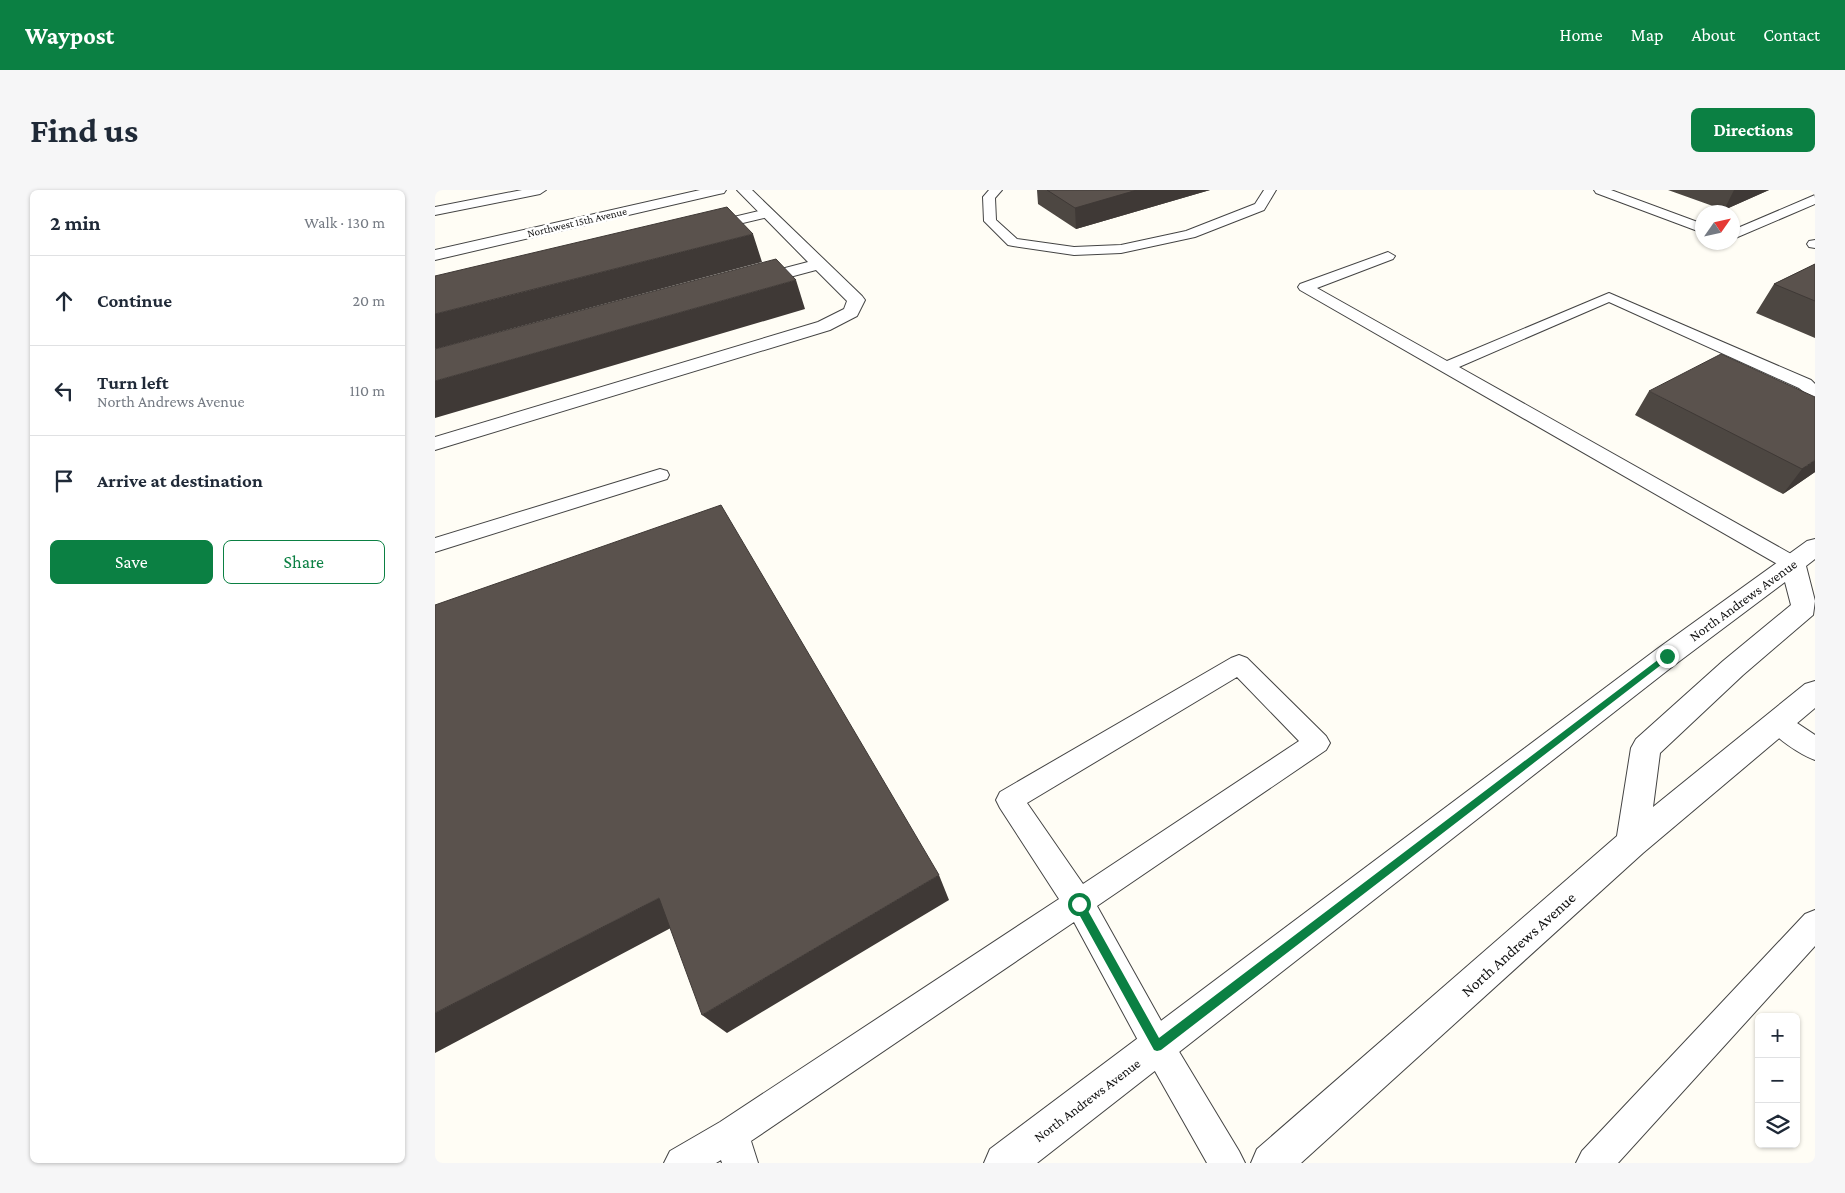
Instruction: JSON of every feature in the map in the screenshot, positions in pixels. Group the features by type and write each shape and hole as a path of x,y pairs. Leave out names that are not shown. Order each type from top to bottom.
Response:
{"street":[{"name":"Northwest 15th Avenue","path":"435,255 719,190"},
{"path":"435,444 824,326 851,312 856,300 744,190"},
{"path":"733,288 819,264"},
{"path":"1632,843 1647,748 1733,668 1804,608 1804,555"},
{"name":"North Andrews Avenue","path":"1004,1163 1667,656 1804,555"},
{"name":"North Andrews Avenue","path":"1271,1163 1632,843 1779,724 1815,692"}],"lane":[{"path":"435,211 540,190"},
{"path":"996,190 989,197 990,221 1013,242 1074,251 1121,249 1190,234 1260,207 1270,190"},
{"path":"1600,190 1695,226"},
{"path":"1740,232 1815,199"},
{"path":"696,230 767,213"},
{"path":"1389,256 1305,287 1445,367 1804,555"},
{"path":"1445,367 1609,297 1805,384 1815,392"},
{"path":"435,545 660,475"},
{"path":"682,1163 736,1149 1079,904 1317,743 1239,664 1009,800 1079,904 1157,1046 1227,1163"},
{"path":"1779,724 1815,749"},
{"path":"1594,1163 1815,924"}],"building":[{"path":"1047,190 1137,190 1075,208"},
{"path":"727,207 753,234 435,314 435,276"},
{"path":"776,259 796,280 435,381 435,349"},
{"path":"1815,264 1815,301 1774,284"},
{"path":"1721,354 1815,397 1815,460 1802,469 1649,391"},
{"path":"721,505 939,875 702,1015 659,898 435,1013 435,605"}],"route":[{"path":"1079,904 1157,1046 1667,656"}]}
